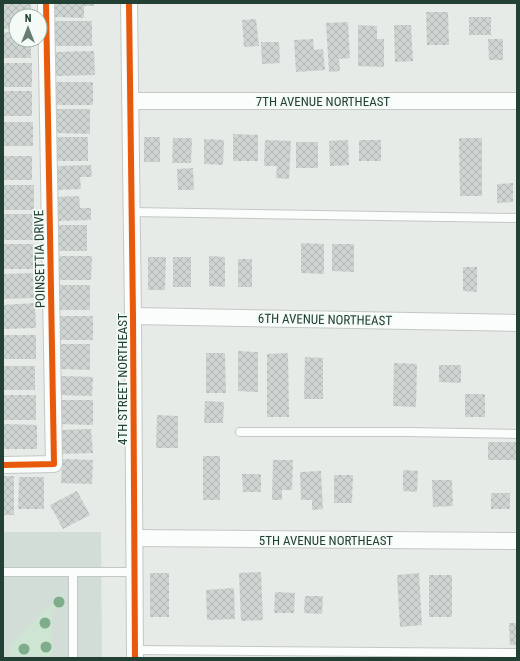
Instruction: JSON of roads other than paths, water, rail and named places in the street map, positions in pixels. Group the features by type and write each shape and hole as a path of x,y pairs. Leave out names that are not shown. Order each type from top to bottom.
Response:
{"street":[{"name":"POINSETTIA DRIVE","path":"3,465 54,464 46,3"},
{"name":"4TH STREET NORTHEAST","path":"129,3 135,654"},
{"name":"7TH AVENUE NORTHEAST","path":"130,101 517,101"},
{"name":"6TH AVENUE NORTHEAST","path":"133,316 517,323"},
{"name":"5TH AVENUE NORTHEAST","path":"134,538 517,541"}],"lane":[{"path":"131,212 517,218"},
{"path":"240,432 408,432 517,434"},
{"path":"3,572 134,572"},
{"path":"72,572 73,658"},
{"path":"135,654 517,653"}]}
